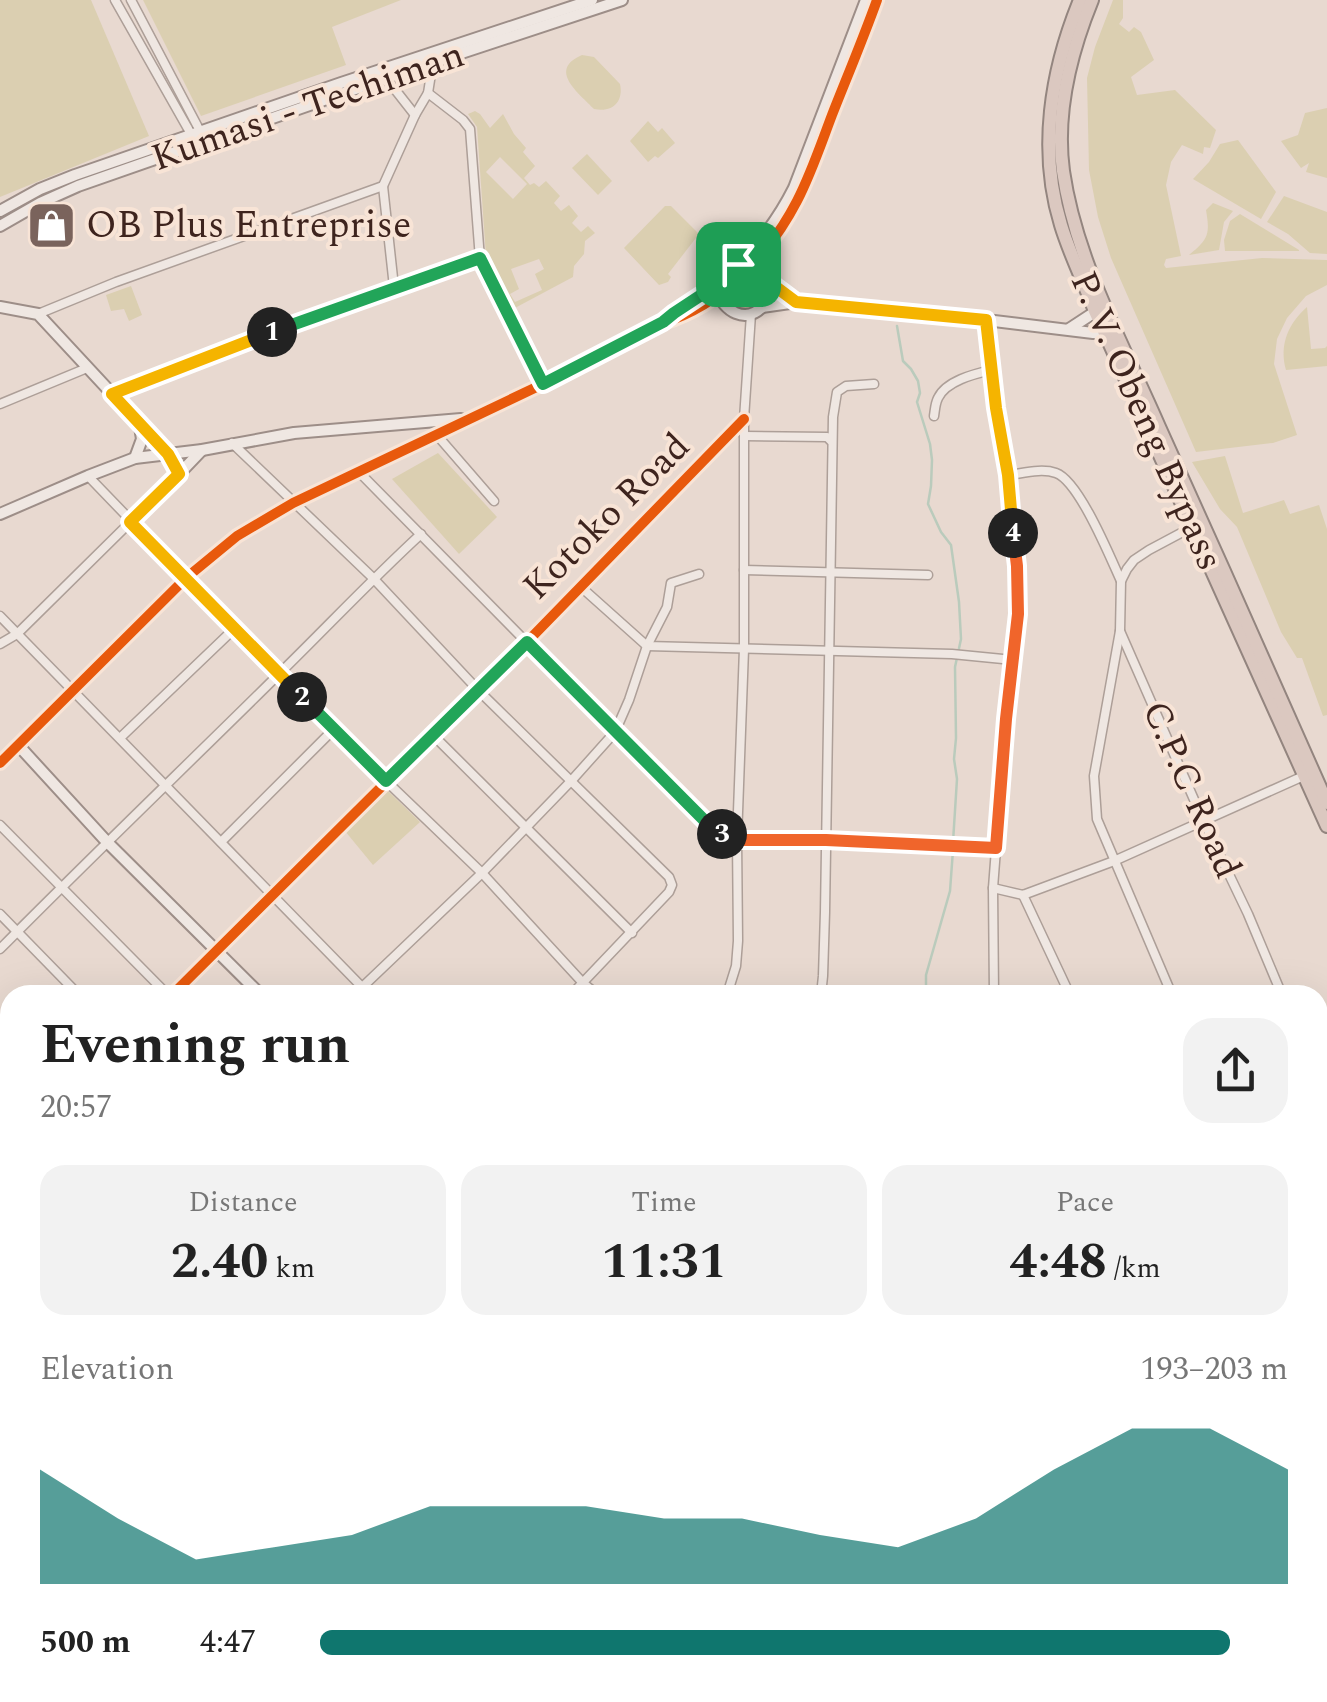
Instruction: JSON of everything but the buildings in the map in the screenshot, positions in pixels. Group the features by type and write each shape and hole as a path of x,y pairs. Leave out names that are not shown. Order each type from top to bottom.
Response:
{"highway":[{"name":"P. V. Obeng Bypass","path":"1080,0 1065,38 1052,92 1050,147 1060,221 1070,254 1111,332 1309,773 1327,826"},
{"name":"P. V. Obeng Bypass","path":"1092,0 1076,38 1061,121 1063,167 1072,219 1100,310"},
{"name":"P. V. Obeng Bypass","path":"1309,773 1327,803"}],"street":[{"path":"115,0 196,133"},
{"path":"131,0 196,133"},
{"name":"Kumasi - Techiman","path":"0,211 40,189 386,78 592,0"},
{"name":"Kumasi - Techiman","path":"0,226 109,169 196,133 622,0"},
{"path":"0,762 186,578 237,536 293,503 543,384 674,313 720,294 738,264 784,210 866,0"},
{"path":"663,322 678,318 720,294 781,228 798,198 877,0"},
{"path":"394,288 383,186 428,93 431,58"},
{"path":"386,78 415,115"},
{"path":"428,93 470,129 480,258 543,384"},
{"path":"0,307 38,314 383,186"},
{"path":"730,985 737,954 744,419 757,311 769,295 762,267 763,251"},
{"path":"112,394 480,258"},
{"path":"738,264 751,264 796,302"},
{"path":"720,294 735,314 796,302 1111,332"},
{"path":"1069,329 1100,310"},
{"path":"38,314 168,454 179,474"},
{"path":"986,320 1008,475 1018,598 993,888 994,985"},
{"path":"0,404 87,368"},
{"path":"934,416 938,396 948,387 991,370"},
{"path":"822,985 831,441 837,392 846,386 874,384"},
{"path":"0,514 136,458 294,433 467,419"},
{"name":"Kotoko Road","path":"180,985 527,642 744,419"},
{"path":"136,458 142,439 140,426"},
{"path":"436,434 494,501"},
{"path":"744,436 827,437 831,441"},
{"path":"232,443 373,578 478,690 669,878 669,892 582,983"},
{"path":"0,644 17,634 202,450"},
{"path":"1008,475 1042,470 1059,473 1071,483 1121,581"},
{"path":"358,471 721,834 737,840 996,848"},
{"path":"88,476 333,730 482,873 585,985"},
{"path":"1121,581 1134,560 1198,524"},
{"path":"0,949 421,534"},
{"path":"744,570 928,575"},
{"path":"364,985 482,873 615,732 647,646 667,607 671,582 699,574"},
{"name":"C.P.C Road","path":"1121,581 1120,631 1278,985"},
{"path":"581,587 647,646 957,654 1012,660"},
{"path":"0,616 360,985"},
{"path":"120,738 235,628"},
{"path":"1120,631 1094,776 1097,819 1168,985"},
{"path":"221,842 333,730"},
{"path":"433,735 632,933"},
{"path":"18,746 107,842 251,985"},
{"path":"993,888 1024,895 1114,861 1309,773"},
{"path":"0,825 160,985"},
{"path":"1024,895 1065,985"},
{"path":"0,914 66,985"}],"shaded area":[{"path":"0,0 91,0 149,136 0,197"},
{"path":"143,0 401,0 332,27 346,65 201,116"},
{"path":"1113,0 1123,0 1119,24 1129,32 1134,27 1141,32 1154,60 1131,77 1137,95 1175,90 1216,130 1210,148 1204,147 1203,154 1182,145 1171,162 1166,185 1181,256 1166,259 1166,268 1262,258 1327,260 1327,285 1306,296 1287,318 1277,339 1274,364 1297,435 1273,443 1196,452 1111,258 1089,170 1087,78"},
{"path":"582,55 594,57 620,84 620,96 611,108 594,109 569,82 567,68"},
{"path":"1327,108 1327,178 1306,172 1309,163 1301,168 1281,141 1298,135 1305,113"},
{"path":"468,114 480,114 490,128 503,114 535,166 524,178 539,187 546,181 560,196 554,203 561,211 569,205 578,216 572,223 581,232 588,226 595,233 585,241 584,254 574,266 573,277 513,309 486,256 477,127","holes":["500,157 527,184 513,199 486,172","539,259 544,269 535,274 542,290 515,302 510,294 519,289 511,269"]},
{"path":"648,121 658,132 662,128 675,143 648,162 630,141"},
{"path":"1238,140 1276,192 1261,219 1193,179 1220,144"},
{"path":"587,154 612,181 598,195 572,168"},
{"path":"1284,196 1327,212 1327,254 1310,253 1267,222"},
{"path":"1213,203 1233,211 1224,222 1219,250 1189,255 1206,235 1206,210"},
{"path":"665,206 671,206 699,234 668,274 668,282 659,285 624,248"},
{"path":"1240,214 1299,251 1225,251 1230,221"},
{"path":"754,274 760,281 758,301 750,309 737,309 730,303 729,294"},
{"path":"131,286 142,315 129,321 124,309 111,311 106,295"},
{"path":"1307,307 1311,349 1327,346 1327,366 1286,370 1287,336"},
{"path":"438,453 497,517 459,554 392,479"},
{"path":"1225,456 1243,513 1284,500 1290,514 1319,505 1327,529 1327,715 1323,716 1302,658 1297,658 1281,632 1237,527 1220,509 1192,462"},
{"path":"387,790 420,822 373,865 345,831"}],"waterway":[{"path":"897,326 903,361 918,381 917,402 930,444 928,504 951,545 959,602 953,842"},
{"path":"926,985 950,891 953,850"}],"cycle path":[{"path":"0,763 186,578 237,536 293,503 685,315 742,276 773,240 802,191 877,0"},
{"path":"182,985 527,642 744,419"}],"place":[{"name":"OB Plus Entreprise","path":"51,226"}],"route":[{"path":"480,258 543,384 663,322 718,284 738,264 759,268 768,281 796,302 986,320 1008,475 1018,614 996,848 737,840 721,834 527,642 386,781 130,522 179,474 168,454 112,394 480,258"}]}
